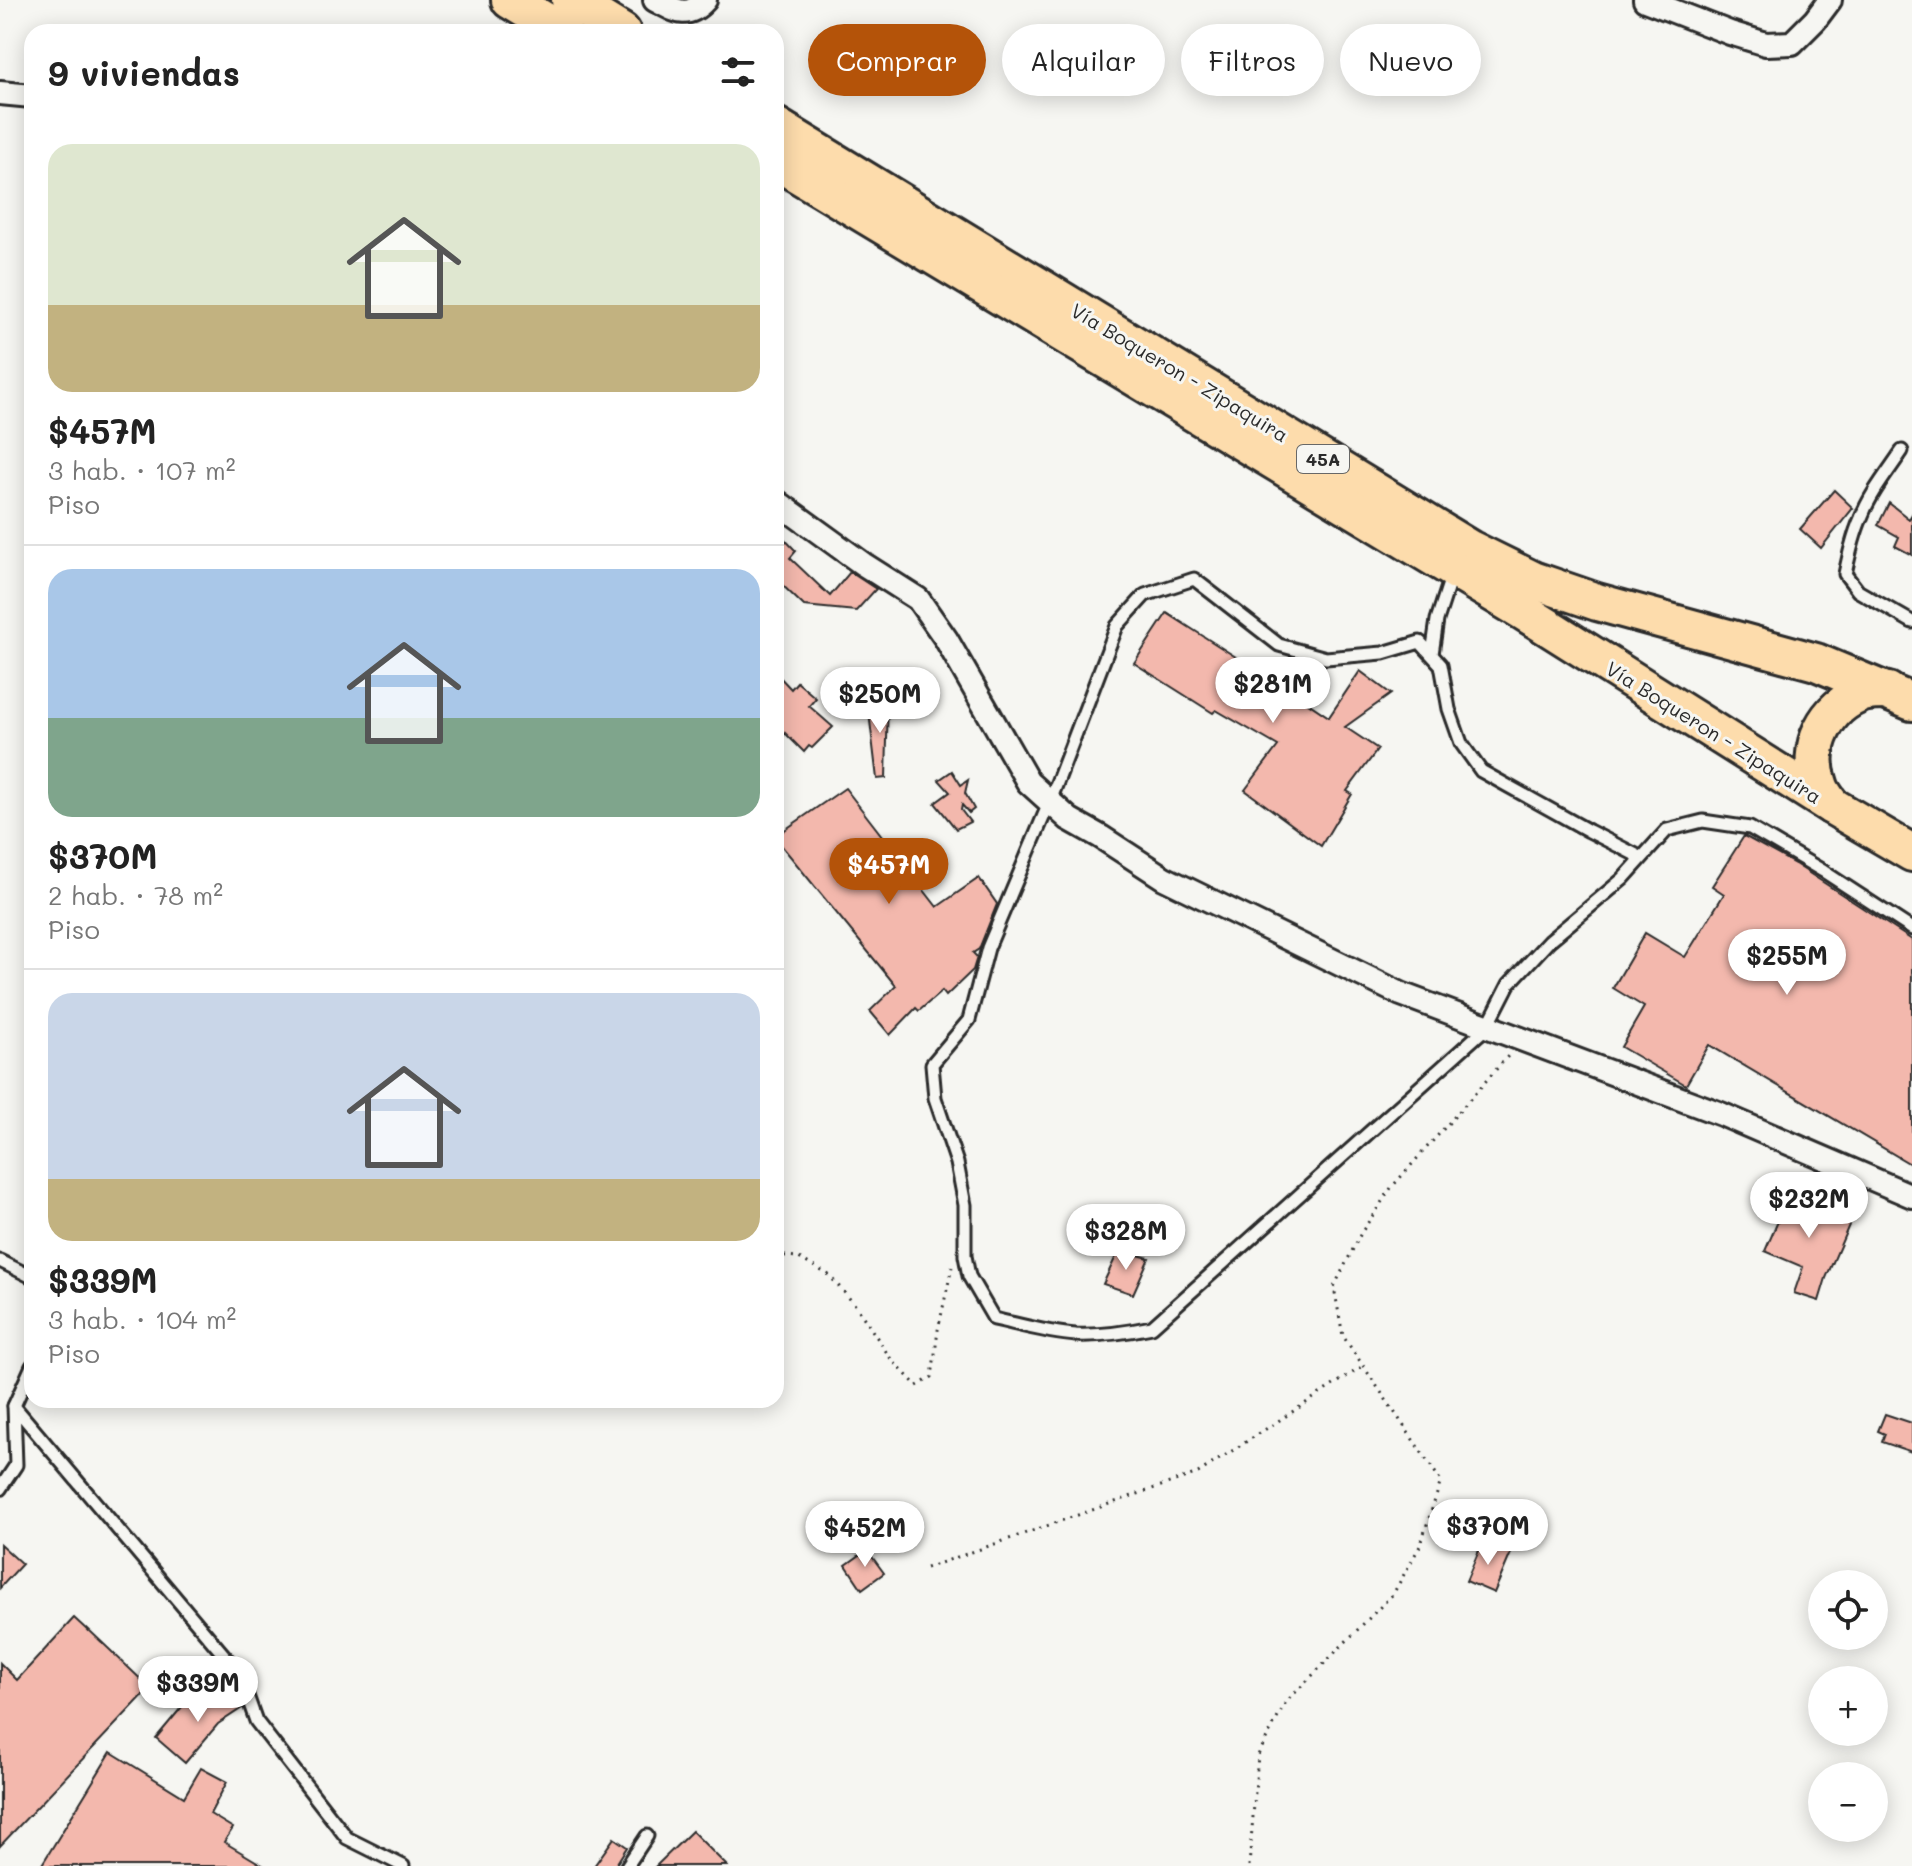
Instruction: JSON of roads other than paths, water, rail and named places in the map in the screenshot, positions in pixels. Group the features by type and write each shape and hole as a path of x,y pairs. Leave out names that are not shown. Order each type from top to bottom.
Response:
{"highway":[{"path":"510,0 550,24"},
{"path":"570,0 609,24"},
{"name":"Vía Boqueron - Zipaquira","path":"784,131 1470,549 1533,580 1597,602 1816,662 1900,696"},
{"name":"Vía Boqueron - Zipaquira","path":"784,166 1453,570 1832,806"},
{"path":"1832,806 1819,786 1814,763 1817,740 1827,719 1844,702 1865,693 1900,696"},
{"name":"45A","path":"1832,806 1912,853"}],"street":[{"path":"655,0 678,12 696,10 705,0"},
{"path":"1645,0 1766,44 1792,43 1830,0"},
{"path":"0,93 24,95"},
{"path":"784,507 918,599 946,639 1028,782 1069,819 1164,878 1401,994 1721,1114 1912,1196"}],"lane":[{"path":"1902,451 1861,516 1845,574 1858,591 1912,622"},
{"path":"1432,654 1437,620 1453,570"},
{"path":"1642,858 1481,771 1461,743 1449,709 1441,665 1420,642 1383,653 1326,658 1279,645 1194,579 1145,595 1117,626 1050,801 988,948 969,1020 932,1064 935,1098 957,1163 965,1205 965,1256 969,1276 994,1319 1077,1335 1124,1333 1152,1327 1487,1027 1509,984 1549,941 1623,879 1642,858 1667,830 1703,821 1750,828 1912,929"},
{"path":"0,1261 24,1273"},
{"path":"0,1489 16,1465 14,1406 24,1384"},
{"path":"14,1406 239,1673 256,1721 347,1838 403,1866"},
{"path":"627,1866 647,1836"}]}
